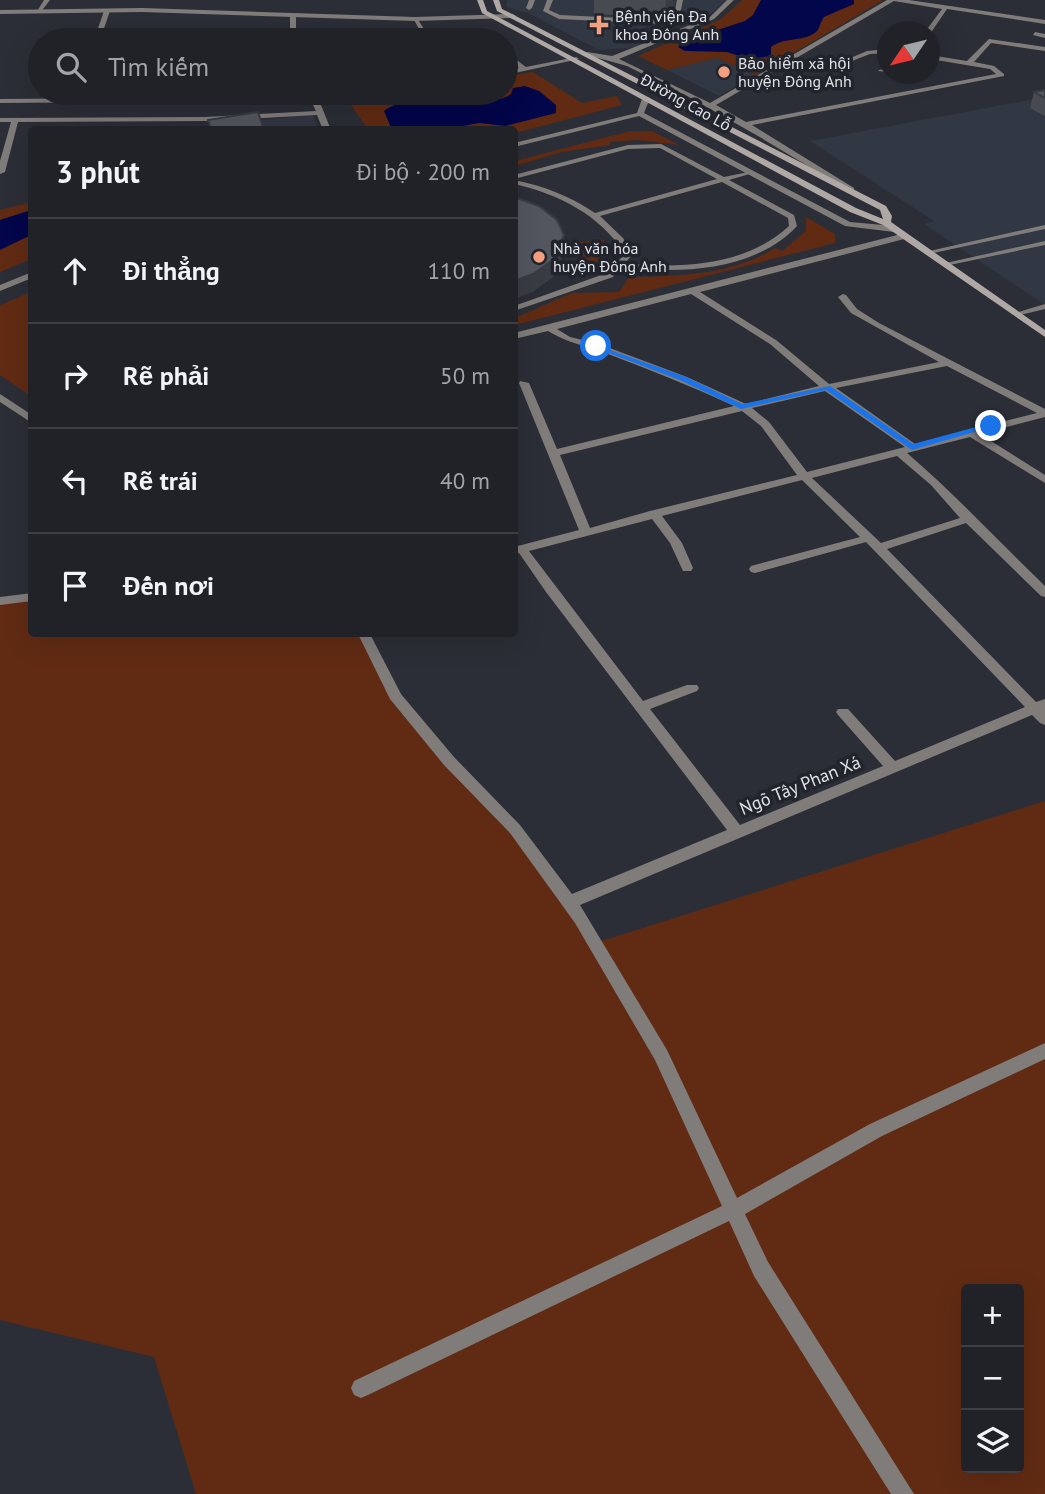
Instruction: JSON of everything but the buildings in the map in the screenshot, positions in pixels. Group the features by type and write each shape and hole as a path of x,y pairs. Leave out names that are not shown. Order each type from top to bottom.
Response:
{"main road":[{"name":"Đường Cao Lỗ","path":"480,0 484,12 518,28"},
{"name":"Đường Cao Lỗ","path":"496,0 496,7 883,208 890,226"},
{"name":"Đường Cao Lỗ","path":"518,28 853,210 890,226 1045,334"}],"street":[{"path":"614,58 712,18 731,0"},
{"path":"711,105 894,0 1045,22"},
{"path":"936,21 946,7"},
{"path":"101,28 107,11"},
{"path":"0,12 107,11 415,19 513,16"},
{"path":"290,28 293,16"},
{"path":"415,19 421,28"},
{"path":"1035,34 1045,36"},
{"path":"969,63 989,41 1045,49"},
{"path":"839,64 877,51"},
{"path":"587,54 614,58 711,105 747,124 855,193"},
{"path":"518,70 576,59"},
{"path":"747,124 1002,75 992,67 940,59"},
{"path":"518,64 524,69"},
{"path":"655,88 670,84"},
{"path":"640,114 646,99"},
{"path":"0,101 28,100"},
{"path":"67,119 73,105"},
{"path":"317,105 325,126"},
{"path":"0,120 205,119 320,113"},
{"path":"518,144 640,114 848,224 890,226"},
{"path":"128,126 130,119"},
{"path":"1,172 15,120"},
{"path":"518,335 905,236"},
{"path":"0,288 28,277"},
{"path":"691,291 773,342 827,387 912,447"},
{"path":"843,297 854,311 1045,413"},
{"path":"549,328 567,339 596,346 683,379 741,406 765,424 803,475 1039,706 1045,720"},
{"path":"552,454 741,406 947,363"},
{"path":"524,383 586,532"},
{"path":"0,397 28,417"},
{"path":"737,832 643,706 518,550 1045,413"},
{"path":"970,432 1045,480"},
{"path":"898,451 935,483 968,519 1045,593"},
{"path":"654,513 676,543 687,568"},
{"path":"879,548 968,519"},
{"path":"755,569 869,538"},
{"path":"0,601 28,598"},
{"path":"366,637 395,696 449,761 515,829 570,902 661,1055 761,1269 903,1494"},
{"path":"643,706 692,688"},
{"name":"Ngõ Tây Phan Xá","path":"570,902 1039,706"},
{"path":"843,712 892,768"},
{"path":"361,1388 735,1209 876,1130 1045,1051"}],"lane":[{"path":"38,12 47,0"},
{"path":"529,8 532,0"},
{"path":"550,0 547,11 559,17 663,22 677,18 680,0"},
{"path":"518,176 628,147 650,145 669,148 791,217 793,226 777,241 709,265 658,269 620,265"},
{"path":"593,216 751,172"},
{"path":"518,184 547,189 593,216 622,240 629,254 610,275 575,290 518,308"},
{"path":"929,252 1045,226"},
{"path":"945,264 1045,243"},
{"path":"1016,314 1045,306"}],"shaded area":[{"name":"Bệnh viện Đa khoa Đông Anh","path":"507,0 726,0 712,13 686,26 648,23 638,47 599,50 528,13 506,7"},
{"path":"742,0 883,0 756,75 717,58 667,70 638,56 721,19"},
{"path":"761,0 854,0 854,4 824,17 811,35 771,47 771,56 748,59 727,52 685,51 678,47 684,41 745,21 753,15"},
{"path":"717,58 756,75 719,96 667,70"},
{"path":"533,72 582,103 617,96 622,105 518,132 518,126 366,126 351,105 518,105 518,74"},
{"path":"525,86 539,91 556,105 556,113 505,126 479,123 463,126 390,126 384,111 397,105 518,105 518,87"},
{"path":"1045,97 1045,305 924,224 934,221 810,141"},
{"path":"313,115 318,126 224,126"},
{"path":"630,131 652,131 679,145 638,140 610,142 610,145 562,152 518,165 518,160"},
{"path":"28,203 28,260 0,272 0,210"},
{"path":"28,211 28,236 0,250 0,220"},
{"path":"806,217 835,234 835,243 518,324 518,317 572,293 619,292 629,277 667,276 723,269 741,264 775,248 782,251 806,231"},
{"path":"604,240 606,260 595,263 577,256 571,243"},
{"path":"28,293 28,394 0,375 0,305"},
{"path":"28,597 28,637 365,637 395,696 570,902 595,943 1045,801 1045,1494 196,1494 154,1357 0,1320 0,601"}],"place":[{"name":"Bệnh viện Đa khoa Đông Anh","path":"599,25"},
{"name":"Bảo hiểm xã hội huyện Đông Anh","path":"724,72"},
{"name":"Nhà văn hóa huyện Đông Anh","path":"539,257"}],"route":[{"path":"596,346 683,379 741,406 827,387 912,447 991,426"}]}
